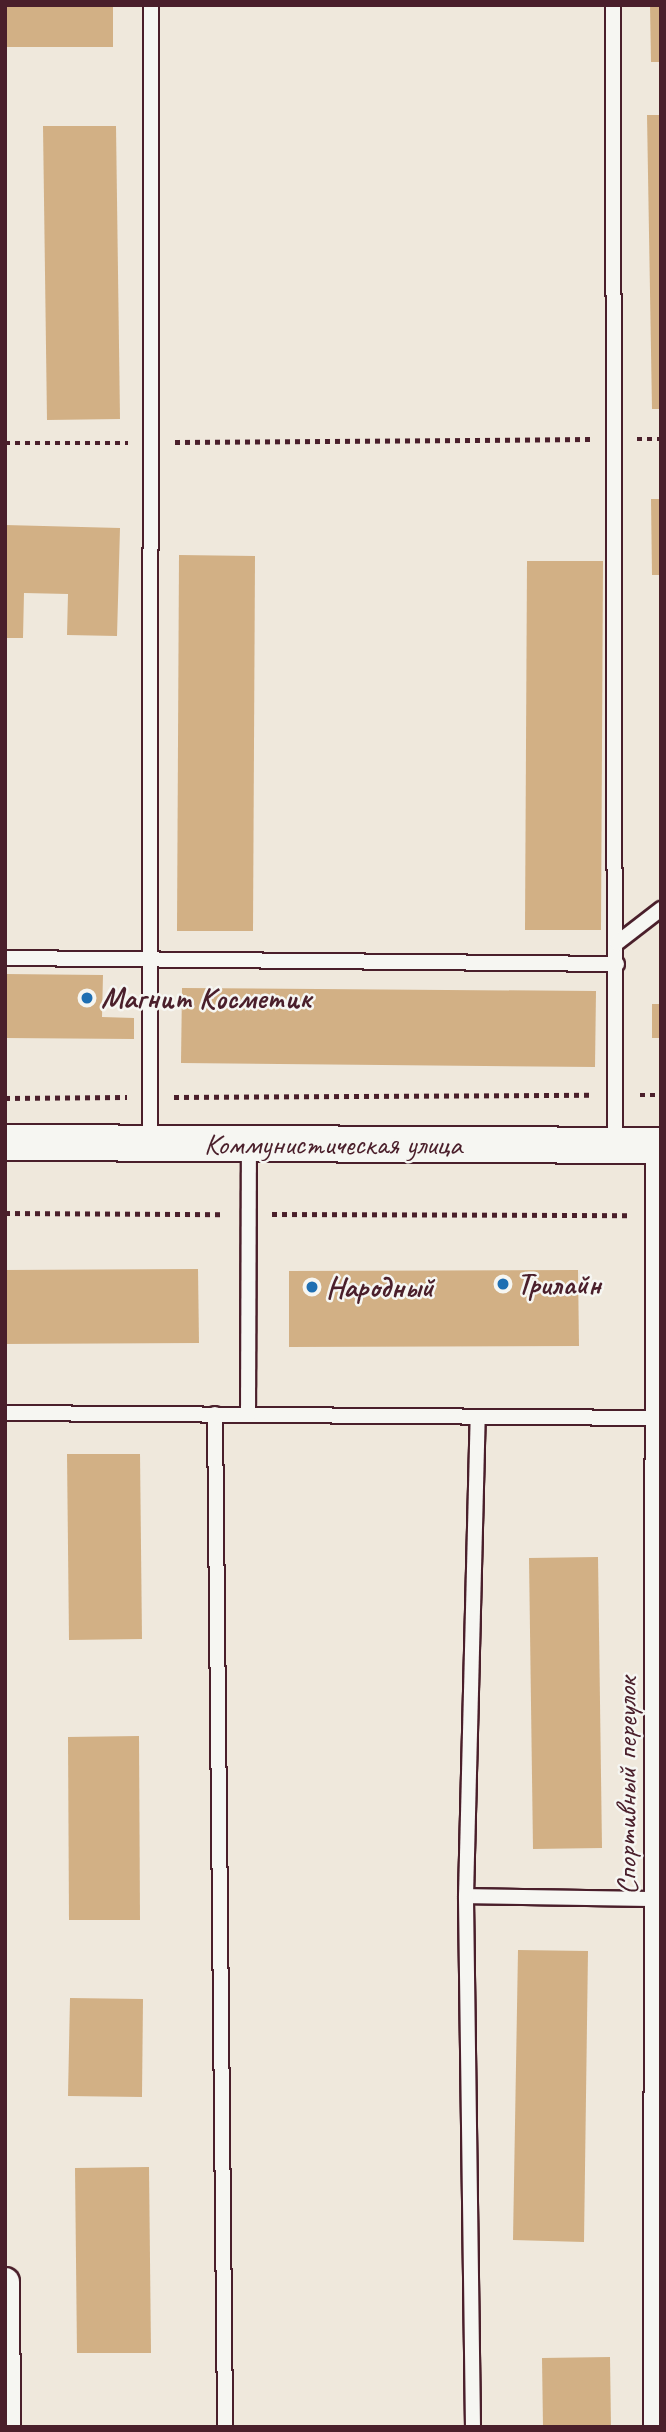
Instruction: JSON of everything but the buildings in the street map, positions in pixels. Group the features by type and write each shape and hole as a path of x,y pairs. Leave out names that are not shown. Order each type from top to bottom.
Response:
{"street":[{"name":"Коммунистическая улица","path":"5,1142 660,1145"},
{"name":"Спортивный переулок","path":"658,2427 660,1145"},
{"path":"5,2282 6,2427"}],"lane":[{"path":"150,1143 153,1097 151,5"},
{"path":"613,5 617,943 615,1146"},
{"path":"617,943 661,909"},
{"path":"5,958 617,964"},
{"path":"248,1415 249,1143"},
{"path":"5,1413 478,1419 660,1418"},
{"path":"215,1414 225,2427"},
{"path":"473,2427 466,1896 478,1419"},
{"path":"466,1896 659,1899"}],"path":[{"path":"5,443 661,439"},
{"path":"5,1098 661,1095"},
{"path":"5,1213 660,1215"}],"place":[{"name":"Магнит Косметик","path":"87,998"},
{"name":"Трилайн","path":"503,1284"},
{"name":"Народный","path":"312,1287"}]}
